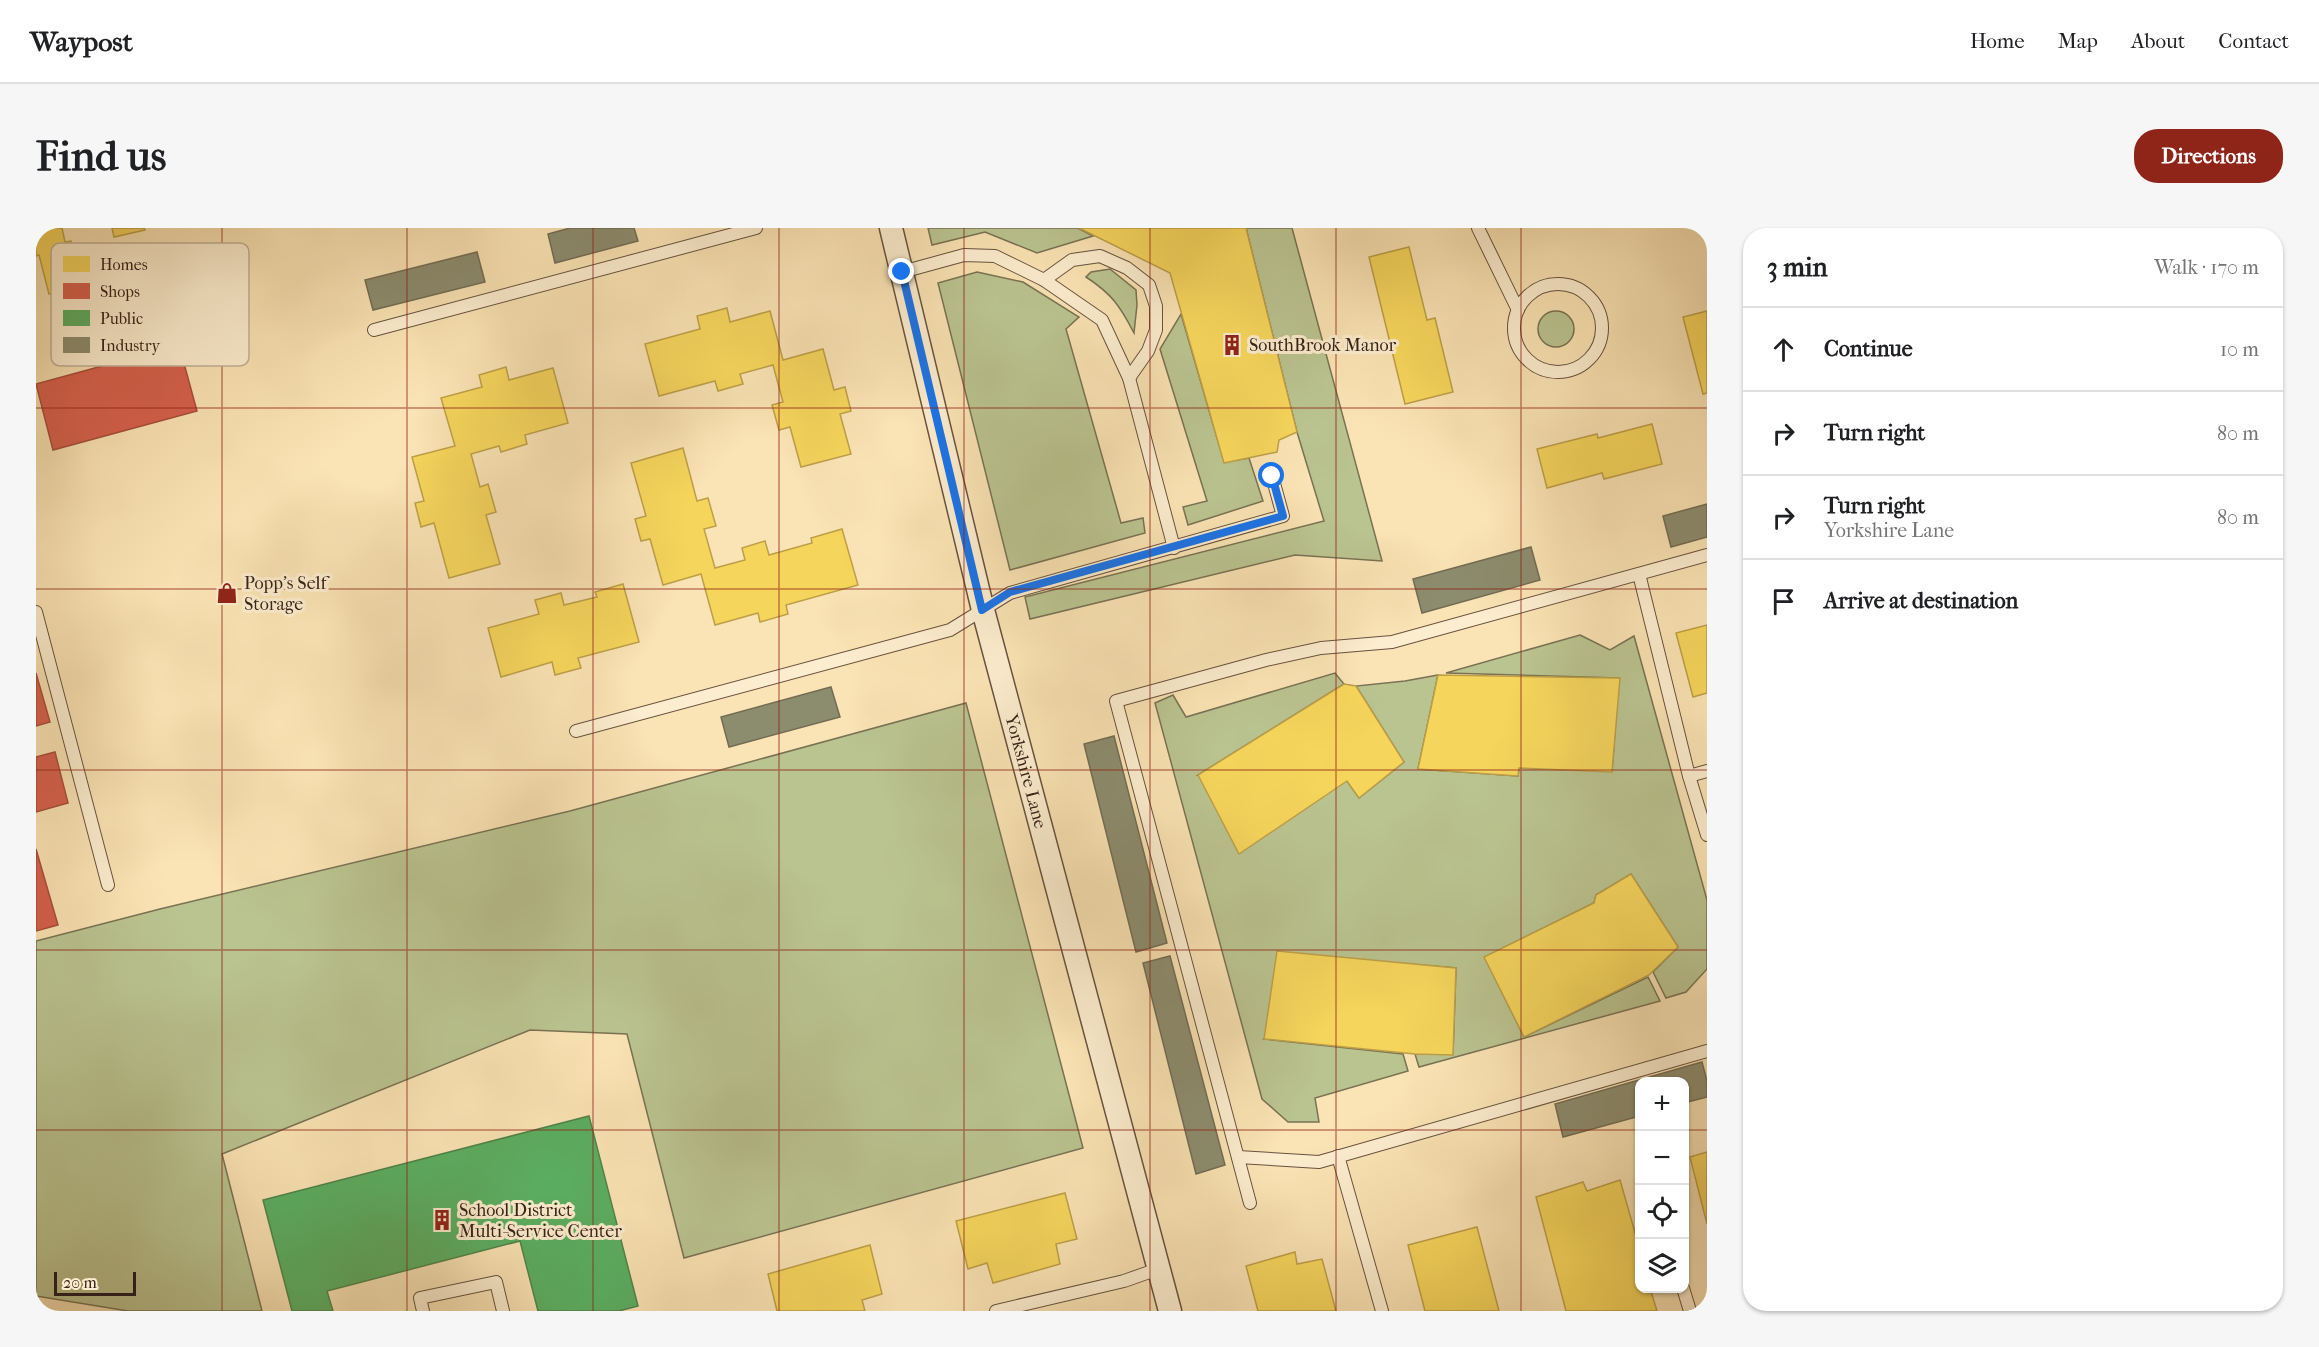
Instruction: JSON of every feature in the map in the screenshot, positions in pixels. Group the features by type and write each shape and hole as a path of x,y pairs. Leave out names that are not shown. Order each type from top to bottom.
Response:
{"street":[{"name":"Yorkshire Lane","path":"891,228 982,610 1170,1311"}],"lane":[{"path":"374,330 756,228"},
{"path":"1478,228 1518,310 1515,337 1528,361 1553,372 1566,372 1579,367 1590,358 1598,346 1602,331 1600,316 1593,302 1582,292 1569,285 1554,285 1539,289 1527,297 1518,310"},
{"path":"902,272 964,255 995,256 1044,280 1102,320 1129,378 1174,548"},
{"path":"1044,280 1072,260 1100,256 1127,268 1149,285 1156,306 1156,330 1148,351 1129,378"},
{"path":"576,730 950,630 1010,592 1283,516 1272,476"},
{"path":"1250,1203 1116,701 1310,650 1392,642 1707,555"},
{"path":"1639,574 1689,776 1704,814 1707,835"},
{"path":"36,612 108,885"},
{"path":"1689,776 1707,771"},
{"path":"1238,1157 1319,1162 1707,1051"},
{"path":"1338,1156 1382,1311"},
{"path":"996,1311 1124,1281 1158,1269"},
{"path":"423,1311 420,1298 496,1282 503,1311"},
{"path":"1685,1293 1690,1311"}],"green space":[{"path":"928,228 1078,228 1093,236 1037,253 985,232 932,245"},
{"path":"1246,228 1292,228 1382,561 1295,555 1030,619 1025,597 1324,521 1297,432"},
{"path":"1110,269 1136,290 1134,333 1114,301 1086,277 1091,272"},
{"path":"977,272 1023,282 1079,317 1066,329 1121,523 1143,518 1145,533 1010,570 938,283"},
{"path":"1556,311 1569,316 1574,329 1569,342 1556,347 1543,342 1538,329 1543,316"},
{"path":"1181,314 1224,462 1249,458 1263,501 1188,525 1183,507 1207,501 1160,349"},
{"path":"1580,635 1610,650 1634,636 1707,900 1707,969 1686,992 1666,998 1653,972 1678,947 1631,874 1596,895 1594,903 1485,957 1524,1037 1648,977 1660,1001 1419,1067 1415,1054 1453,1054 1456,968 1385,962 1264,1039 1403,1054 1408,1071 1315,1098 1319,1122 1288,1122 1262,1099 1155,703 1173,695 1186,717 1335,673 1344,684 1198,775 1347,781 1359,798 1404,762 1356,686 1438,675 1418,769 1518,776 1519,768 1612,771 1619,678 1446,673"},
{"path":"966,703 1083,1148 684,1258 627,1034 530,1030 222,1154 262,1311 128,1311 36,1296 36,941 570,811"}],"building: Homes":[{"path":"36,228 62,228 65,242 71,241 72,243 51,243 51,293 49,294 39,255 36,256"},
{"path":"112,228 144,228 145,230 114,237"},
{"name":"SouthBrook Manor","path":"1079,228 1246,228 1297,432 1279,440 1277,452 1224,463 1170,273"},
{"path":"1409,247 1427,320 1435,318 1453,392 1405,404 1369,257"},
{"path":"727,308 730,322 770,311 783,360 823,349 834,390 845,387 851,411 840,414 851,454 801,467 790,427 779,430 772,405 783,402 773,365 740,374 743,384 718,391 715,381 659,396 645,344 700,329 697,316"},
{"path":"1707,311 1707,393 1703,394 1683,317"},
{"path":"506,367 509,380 553,368 568,423 525,435 527,444 501,452 499,446 471,454 480,487 488,484 496,512 486,515 500,564 449,578 434,523 421,527 415,503 424,501 412,457 455,446 441,398 482,387 479,375"},
{"path":"1652,424 1662,464 1604,479 1602,473 1547,488 1537,449 1597,434 1598,438"},
{"path":"683,448 697,501 708,498 716,526 704,529 715,568 745,560 742,548 765,541 769,555 812,543 811,538 842,529 858,585 786,605 788,614 760,622 758,613 715,625 701,574 663,585 650,539 641,541 635,519 646,516 631,463"},
{"path":"623,584 639,642 578,658 581,668 555,675 552,662 501,677 488,628 539,614 535,600 561,593 564,605 597,597 595,592"},
{"path":"1707,625 1707,693 1693,697 1676,633"},
{"path":"1438,675 1620,678 1612,772 1519,768 1518,776 1418,769"},
{"path":"1344,684 1356,686 1404,762 1359,798 1347,781 1239,854 1198,775"},
{"path":"1631,874 1678,947 1649,975 1524,1037 1484,957 1594,903 1596,895"},
{"path":"1277,951 1456,968 1453,1055 1415,1054 1264,1039"},
{"path":"1707,1152 1707,1224 1690,1157"},
{"path":"1620,1180 1635,1232 1635,1293 1652,1293 1657,1311 1566,1311 1536,1197 1583,1182 1587,1191"},
{"path":"1065,1193 1077,1239 1056,1244 1060,1264 993,1283 987,1263 968,1269 956,1221"},
{"path":"1477,1227 1499,1311 1425,1311 1408,1245"},
{"path":"870,1245 882,1294 862,1300 865,1311 777,1311 768,1274"},
{"path":"1295,1252 1297,1264 1322,1259 1336,1311 1258,1311 1246,1266"}],"building: Shops":[{"path":"102,366 185,366 197,411 53,450 36,384"},
{"path":"36,673 50,722 36,726"},
{"path":"55,752 68,803 36,812 36,757"},
{"path":"36,849 58,925 36,931"}],"building: Public":[{"name":"School District Multi-Service Center","path":"589,1116 638,1306 619,1311 538,1311 520,1241 327,1291 333,1311 292,1311 263,1200"}],"building: Industry":[{"path":"570,228 634,228 638,241 555,263 548,234"},
{"path":"477,252 485,282 373,310 365,280"},
{"path":"1707,504 1707,537 1671,547 1663,516"},
{"path":"1531,547 1540,580 1422,613 1413,579"},
{"path":"831,687 840,717 729,747 721,717"},
{"path":"1114,736 1167,943 1136,952 1084,744"},
{"path":"1170,956 1225,1165 1196,1174 1143,963"},
{"path":"1702,1062 1707,1081 1707,1097 1689,1102 1689,1077 1650,1077"},
{"path":"1635,1081 1635,1117 1563,1137 1555,1104"}],"place":[{"name":"SouthBrook Manor","path":"1232,345"},
{"name":"Popp's Self Storage","path":"227,593"},
{"name":"School District Multi-Service Center","path":"442,1220"}],"route":[{"path":"902,272 982,610 1010,592 1283,516 1272,476"}]}
